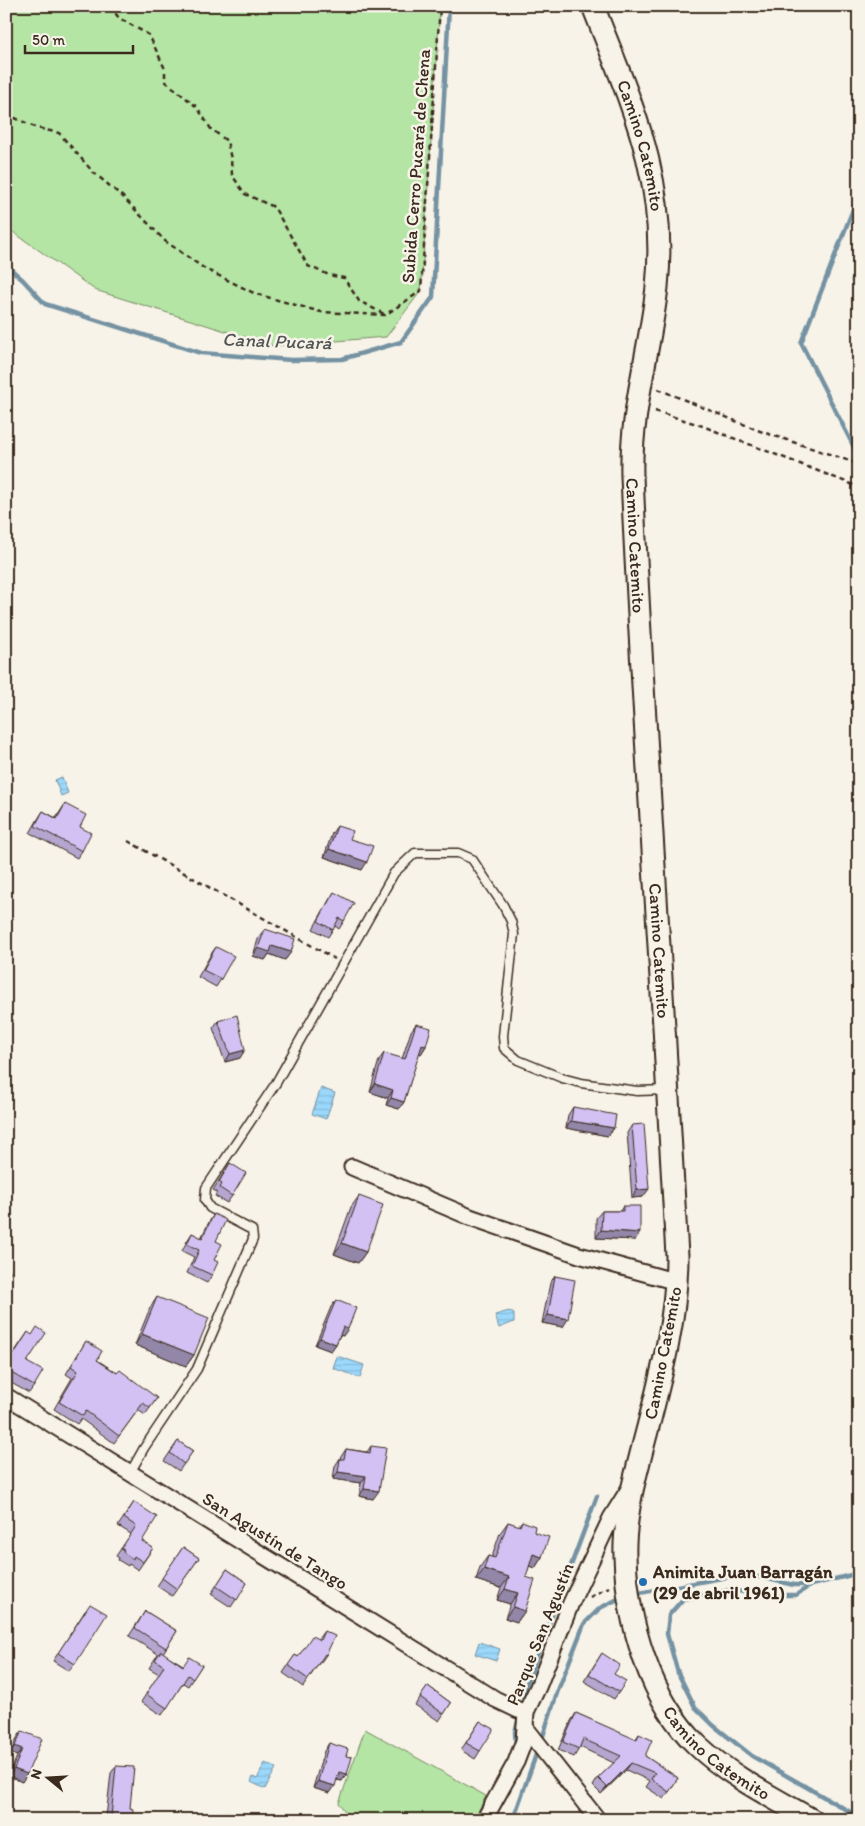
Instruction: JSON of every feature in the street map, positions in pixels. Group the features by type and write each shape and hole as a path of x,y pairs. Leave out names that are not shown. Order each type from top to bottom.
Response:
{"main road":[{"name":"Camino Catemito","path":"593,6 640,127 647,150 656,196 659,240 657,289 640,381 632,471 668,1090 677,1282 656,1402 634,1484 624,1555 627,1592 634,1623 653,1680 670,1712 691,1739 713,1758 762,1791 812,1820"}],"street":[{"path":"352,1167 470,1217 579,1255 677,1282"},
{"name":"San Agustín de Tango","path":"6,1396 488,1695 509,1706 528,1725"},
{"name":"Parque San Agustín","path":"484,1820 516,1762 524,1741 538,1687 571,1603 611,1518 634,1484"},
{"path":"598,1545 618,1548 624,1555"},
{"path":"528,1725 544,1750 598,1820"}],"lane":[{"path":"130,1473 144,1448 197,1369 253,1239 252,1230 210,1208 205,1200 206,1188 276,1083 394,873 415,854 458,853 472,859 503,905 511,921 514,934 513,949 503,1036 504,1048 509,1054 518,1060 562,1078 581,1083 637,1091 668,1090"}],"path":[{"path":"110,6 119,18 150,35 165,69 165,81 197,107 211,129 227,141 232,175 245,194 274,207 308,266 329,275 344,278 359,302 385,315"},
{"name":"Subida Cerro Pucará de Chena","path":"385,315 421,291 440,6"},
{"path":"6,114 37,128 59,133 93,172 123,197 165,241 205,269 256,294 321,312 385,315"},
{"path":"859,243 852,280 859,322"},
{"path":"640,381 760,431 859,464"},
{"path":"637,405 700,425 859,487"},
{"path":"128,841 343,964"}],"green space":[{"path":"6,6 440,6 421,291 386,337 273,346 95,290 6,227"},
{"path":"365,1729 486,1796 474,1820 351,1820 339,1803"}],"water":[{"path":"62,777 68,793 61,796 55,780"},
{"path":"321,1088 335,1093 326,1119 312,1114"},
{"path":"509,1311 514,1314 514,1322 499,1328 495,1315"},
{"path":"337,1356 364,1365 360,1378 333,1368"},
{"path":"479,1642 500,1649 496,1661 475,1654"},
{"path":"265,1763 276,1768 265,1789 251,1782 253,1777 257,1779"}],"building":[{"path":"65,804 86,815 80,827 91,833 82,851 35,826 43,811 57,819"},
{"path":"337,826 353,831 350,839 373,846 367,862 329,849"},
{"path":"334,892 354,903 344,921 339,918 333,930 318,921"},
{"path":"265,929 295,939 291,952 272,946 270,952 258,948"},
{"path":"216,947 234,956 221,979 203,970"},
{"path":"237,1015 245,1050 230,1054 218,1021"},
{"path":"416,1024 431,1028 426,1046 422,1045 404,1102 391,1098 393,1090 375,1084 384,1053 405,1059"},
{"path":"573,1107 616,1115 614,1128 571,1121"},
{"path":"644,1124 649,1189 637,1190 632,1125"},
{"path":"230,1163 246,1173 232,1196 220,1188 222,1184 219,1182"},
{"path":"359,1196 383,1205 366,1252 342,1243"},
{"path":"623,1206 640,1206 640,1233 601,1230 602,1211 623,1211"},
{"path":"214,1214 226,1220 216,1241 222,1244 214,1260 218,1262 212,1275 192,1266 199,1250 187,1244 192,1233 202,1238"},
{"path":"6,1268 11,1271 6,1280"},
{"path":"555,1276 575,1280 568,1319 548,1315"},
{"path":"157,1297 209,1318 194,1355 142,1334"},
{"path":"336,1300 356,1308 348,1329 343,1327 336,1344 320,1338"},
{"path":"37,1327 46,1333 27,1362 43,1371 34,1386 6,1370 6,1350 14,1354 28,1332 32,1335"},
{"path":"86,1341 102,1351 97,1360 117,1373 120,1370 157,1398 150,1408 143,1403 119,1436 86,1411 83,1416 59,1402 78,1371 71,1366"},
{"path":"178,1441 193,1451 184,1464 170,1453"},
{"path":"371,1446 386,1448 379,1491 364,1489 366,1476 338,1472 340,1459 344,1459 346,1449 370,1453"},
{"path":"134,1502 157,1517 142,1541 153,1548 143,1562 134,1556 133,1559 121,1549 136,1526 124,1518"},
{"path":"522,1521 535,1526 534,1532 549,1537 542,1557 533,1554 526,1577 535,1580 525,1611 513,1607 518,1593 505,1589 509,1577 484,1569 488,1556 495,1558 508,1522 520,1526"},
{"path":"183,1547 199,1558 177,1589 162,1578"},
{"path":"227,1569 247,1583 237,1600 216,1586"},
{"path":"90,1604 107,1614 75,1664 58,1653"},
{"path":"145,1611 177,1631 166,1648 135,1628"},
{"path":"324,1631 335,1636 326,1655 308,1679 288,1665 295,1655 298,1657 312,1636 320,1640"},
{"path":"161,1651 183,1666 189,1657 202,1665 193,1679 188,1675 167,1708 146,1694 164,1666 155,1660"},
{"path":"602,1653 620,1665 614,1674 626,1681 619,1692 589,1674"},
{"path":"428,1686 451,1703 444,1714 420,1697"},
{"path":"576,1713 637,1740 639,1734 652,1740 645,1756 678,1778 669,1792 651,1779 655,1773 631,1763 607,1787 598,1778 621,1756 583,1739 579,1749 563,1742"},
{"path":"480,1721 494,1729 480,1751 466,1743"},
{"path":"22,1731 42,1739 27,1774 14,1769 22,1749 15,1746"},
{"path":"329,1743 348,1749 346,1756 352,1757 347,1774 339,1772 335,1786 318,1781"},
{"path":"116,1766 134,1767 130,1808 133,1809 132,1820 107,1820 107,1816 111,1817"},
{"path":"229,1812 229,1819 233,1820 205,1820 205,1813"}],"waterway":[{"name":"Canal Pucará","path":"6,265 45,304 201,353 291,360 342,359 401,342 433,297 449,6"},
{"path":"859,194 801,343 859,457"},
{"path":"522,1696 597,1496"},
{"path":"634,1594 738,1575 759,1577 794,1585 811,1585 859,1573"},
{"path":"811,1585 796,1595 765,1595 730,1590 683,1599 669,1615 667,1634 678,1673 695,1707 713,1725 752,1756 859,1817"},
{"path":"541,1742 557,1693 584,1624 600,1608 618,1599"},
{"path":"516,1747 515,1732 518,1721"},
{"path":"513,1820 538,1749"}],"place":[{"name":"Animita Juan Barragán (29 de abril 1961)","path":"643,1582"}]}
